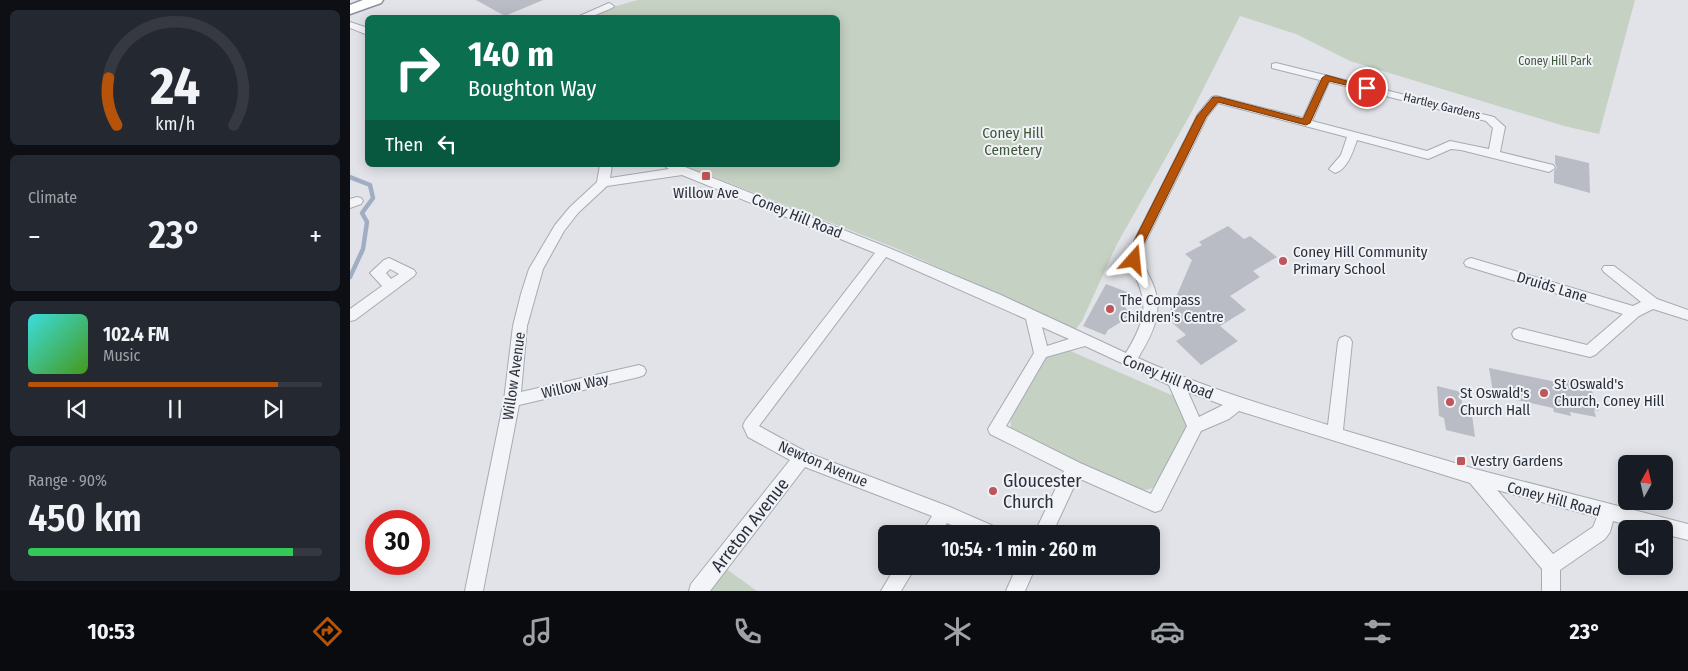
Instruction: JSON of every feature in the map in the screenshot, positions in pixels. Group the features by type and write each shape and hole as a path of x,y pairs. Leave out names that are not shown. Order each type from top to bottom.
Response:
{"highway":[{"path":"350,10 376,0"}],"street":[{"path":"586,15 609,6"},
{"path":"350,25 365,31"},
{"name":"Hartley Gardens","path":"1274,66 1490,119 1499,126 1494,153"},
{"path":"1306,123 1326,78"},
{"path":"1129,361 1151,321 1152,299 1134,260 1136,249 1202,116 1216,99 1428,155 1450,146 1461,146 1549,168"},
{"path":"1335,169 1346,156 1353,135"},
{"path":"606,167 602,183 683,170"},
{"name":"Coney Hill Road","path":"675,167 996,298 1129,361 1175,381 1237,404 1475,478 1688,532"},
{"name":"Willow Avenue","path":"474,591 512,400 520,326 536,268 559,228 574,210 602,183"},
{"name":"Newton Avenue","path":"884,251 751,426 754,432 802,458 971,525"},
{"name":"Druids Lane","path":"1471,263 1634,312"},
{"path":"1609,269 1652,303 1688,315"},
{"path":"350,316 391,287"},
{"path":"1519,334 1590,351 1634,312 1652,303"},
{"path":"1034,317 1041,353 996,429 1074,468 1156,504 1195,426 1222,414 1237,404"},
{"path":"1041,353 1084,340"},
{"path":"1335,434 1345,342"},
{"name":"Willow Way","path":"512,400 639,372"},
{"path":"1175,381 1195,426"},
{"name":"Arreton Avenue","path":"698,591 802,458"},
{"path":"1047,525 1074,468"},
{"path":"1475,478 1551,566 1550,591"},
{"path":"1551,566 1599,533 1604,526 1606,512"},
{"path":"936,525 944,513"},
{"path":"890,591 901,575"},
{"path":"1015,591 1023,575"}],"green space":[{"name":"Coney Hill Cemetery","path":"638,0 1635,0 1599,134 1564,126 1350,61 1296,34 1240,16 1191,113 1117,244 1082,321 1074,331 893,247 688,167 840,167 840,15 594,15"},
{"path":"1068,350 1176,397 1190,424 1157,487 1133,490 1011,429 1010,412 1044,356"},
{"path":"722,566 757,591 703,591"}],"building":[{"path":"476,0 543,0 507,15 503,15"},
{"path":"1555,155 1589,163 1590,193 1554,183 1554,171 1557,168"},
{"path":"1228,226 1244,239 1250,236 1277,257 1253,271 1260,277 1230,296 1246,310 1220,326 1238,341 1201,365 1176,341 1186,335 1167,318 1192,260 1185,254 1202,245 1199,242"},
{"name":"The Compass Children's Centre","path":"1106,284 1127,292 1122,304 1132,315 1108,330 1105,335 1083,326"},
{"name":"St Oswald's Church, Coney Hill","path":"1489,368 1561,383 1559,378 1583,383 1585,390 1592,391 1599,411 1594,410 1596,417 1570,412 1571,416 1554,412 1553,408 1499,396 1498,393 1493,392"},
{"name":"St Oswald's Church Hall","path":"1437,386 1461,392 1463,413 1472,415 1475,437 1446,430 1444,418 1439,416"}],"waterway":[{"path":"350,177 370,185 373,198 362,213 367,222 363,249 350,277"}],"place":[{"name":"Willow Ave","path":"706,176"},
{"name":"Coney Hill Community Primary School","path":"1283,261"},
{"name":"The Compass Children's Centre","path":"1110,309"},
{"name":"St Oswald's Church, Coney Hill","path":"1544,393"},
{"name":"St Oswald's Church Hall","path":"1450,402"},
{"name":"Vestry Gardens","path":"1461,461"},
{"name":"Gloucester Church","path":"993,491"}],"route":[{"path":"1134,260 1136,249 1202,116 1216,99 1306,123 1326,78 1367,88"}],"park label":[{"name":"Coney Hill Park","path":"1555,61"}]}
